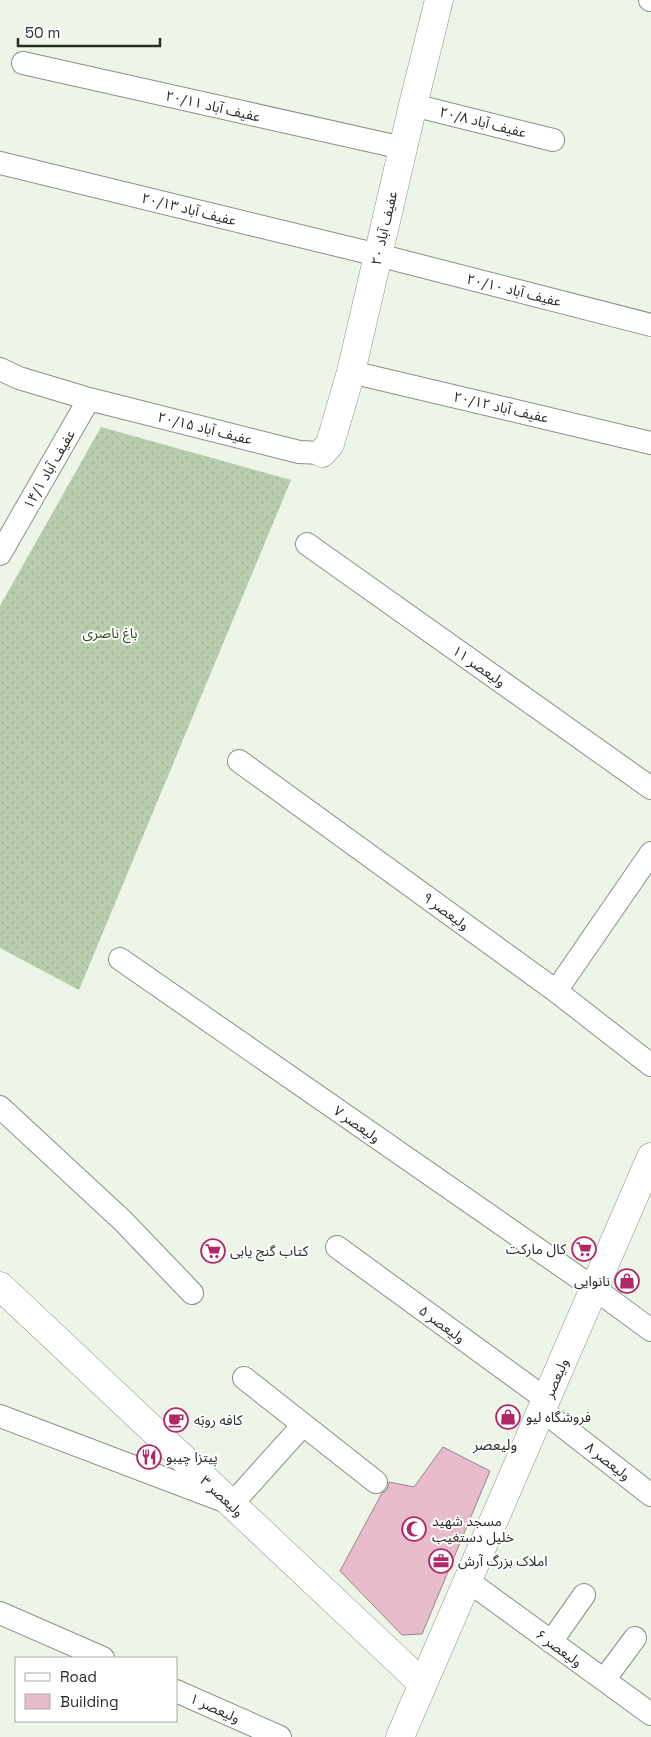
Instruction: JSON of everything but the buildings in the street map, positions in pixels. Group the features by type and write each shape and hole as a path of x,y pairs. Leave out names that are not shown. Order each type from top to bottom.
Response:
{"street":[{"name":"عفیف آباد ۲۰","path":"322,453 330,444 351,372 439,0"},
{"name":"عفیف آباد ۲۰/۱۱","path":"23,63 403,148"},
{"name":"عفیف آباد ۲۰/۸","path":"413,105 553,140"},
{"name":"عفیف آباد ۲۰/۱۳","path":"0,163 378,255"},
{"name":"عفیف آباد ۲۰/۱۰","path":"378,255 651,325"},
{"name":"عفیف آباد ۲۰/۱۵","path":"0,369 19,378 89,399 299,452 322,453"},
{"name":"عفیف آباد ۲۰/۱۲","path":"351,372 651,443"},
{"name":"عفیف آباد ۱۴/۱","path":"5,546 89,399"},
{"name":"۱۱ ولیعصر","path":"307,544 651,788"},
{"name":"۹ ولیعصر","path":"239,761 556,991 651,1064"},
{"path":"556,991 651,853"},
{"name":"۷ ولیعصر","path":"120,959 595,1289 651,1330"},
{"path":"0,1107 123,1221 192,1293"},
{"name":"ولیعصر","path":"400,1737 651,1157"},
{"name":"۵ ولیعصر","path":"336,1247 544,1405"},
{"name":"۳ ولیعصر","path":"0,1286 423,1684"},
{"path":"244,1378 376,1482"},
{"name":"۸ ولیعصر","path":"544,1405 651,1495"},
{"path":"0,1416 232,1504 304,1424"},
{"name":"۶ ولیعصر","path":"468,1581 651,1714"},
{"path":"551,1642 584,1595"},
{"path":"0,1613 101,1657"},
{"path":"604,1680 635,1638"},
{"name":"۱ ولیعصر","path":"178,1692 280,1737"}],"green space":[{"name":"باغ ناصری","path":"101,427 291,480 79,990 0,948 0,606"}],"place":[{"name":"کال مارکت","path":"584,1249"},
{"name":"کتاب گنج یابی","path":"213,1251"},
{"name":"نانوایی","path":"627,1281"},
{"name":"فروشگاه لیو","path":"508,1417"},
{"name":"کافه روبَه","path":"176,1420"},
{"name":"پیتزا چیبو","path":"149,1457"},
{"name":"مسجد شهید خلیل دستغیب","path":"414,1529"},
{"name":"املاک بزرگ آرش","path":"441,1561"}],"district":[{"name":"ولیعصر","path":"495,1445"}]}
